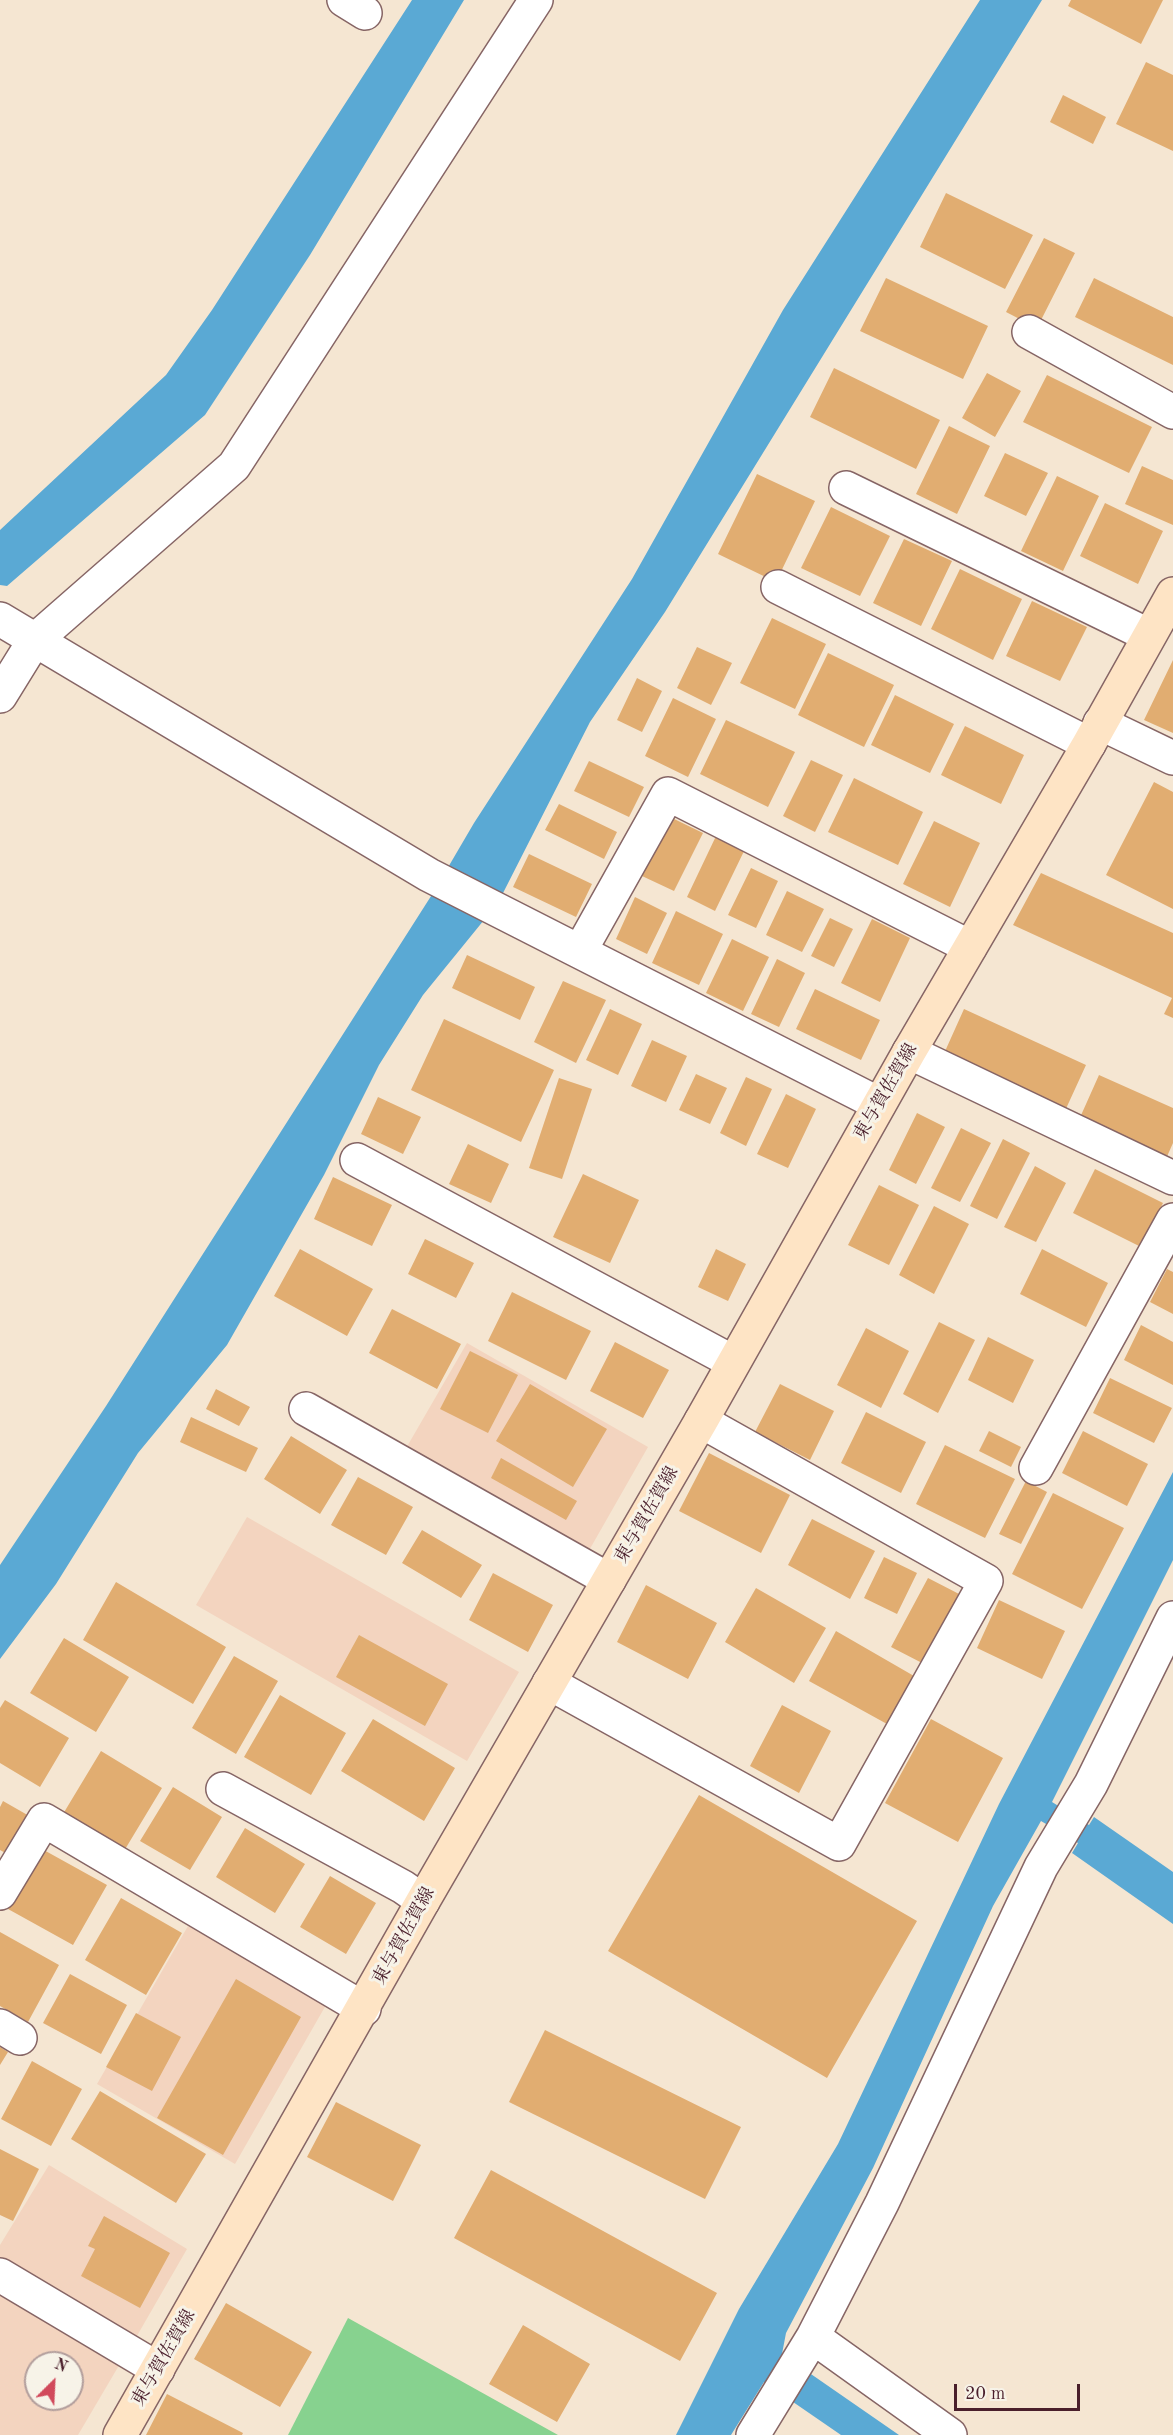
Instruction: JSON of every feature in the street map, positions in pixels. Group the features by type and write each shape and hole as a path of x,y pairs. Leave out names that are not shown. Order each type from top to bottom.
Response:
{"main road":[{"name":"東与賀佐賀線","path":"120,2435 423,1901 701,1421 879,1104 1095,733 1159,631 1173,594"}],"street":[{"path":"0,696 34,641 234,466 536,0"},
{"path":"1029,332 1173,412"},
{"path":"846,488 1159,631"},
{"path":"778,587 1095,733 1173,758"},
{"path":"0,620 429,874 497,911 879,1104"},
{"path":"580,951 668,794 970,946"},
{"path":"909,1052 1173,1178"},
{"path":"357,1160 733,1362"},
{"path":"1036,1468 1173,1220"},
{"path":"306,1409 609,1580"},
{"path":"549,1683 839,1844 986,1581 701,1421"},
{"path":"753,2435 809,2343 882,2203 1041,1867 1091,1784 1173,1618"},
{"path":"223,1789 393,1882 423,1901"},
{"path":"0,1893 44,1820 364,2008"},
{"path":"0,2275 158,2369"},
{"path":"809,2343 950,2435"}],"shaded area":[{"path":"467,1343 648,1447 587,1554 405,1450"},
{"path":"247,1517 519,1672 467,1761 196,1605"},
{"path":"188,1926 326,2005 235,2164 97,2084"},
{"path":"49,2165 187,2249 134,2341 0,2260 0,2245"},
{"path":"0,2292 121,2362 78,2435 0,2435"}],"green space":[{"path":"348,2318 558,2435 288,2435"}],"water":[{"path":"412,0 464,0 310,255 205,415 7,586 0,585 0,530 166,375 212,310"},
{"path":"980,0 1042,0 665,612 590,722 502,895 423,995 379,1065 324,1175 227,1345 138,1453 56,1584 0,1659 0,1565 106,1406 433,893 474,823 632,579 783,310"},
{"path":"1173,1472 1173,1560 1052,1802 1089,1825 1094,1817 1173,1872 1173,1924 1072,1853 1078,1843 1041,1821 993,1906 873,2168 786,2333 782,2354 899,2435 841,2435 764,2382 731,2435 676,2435 739,2309 838,2144 999,1804"}],"building":[{"path":"1071,0 1163,0 1141,44 1068,6"},
{"path":"1146,62 1173,75 1173,151 1116,124"},
{"path":"1063,95 1106,117 1093,144 1050,122"},
{"path":"946,193 1033,235 1005,289 920,247"},
{"path":"1044,238 1075,253 1037,328 1006,312"},
{"path":"886,278 988,326 963,379 860,331"},
{"path":"1094,278 1173,317 1173,365 1075,317"},
{"path":"834,368 940,420 916,469 810,417"},
{"path":"987,373 1021,391 995,437 962,418"},
{"path":"1047,375 1152,427 1129,473 1023,422"},
{"path":"949,426 990,446 957,514 916,494"},
{"path":"1005,453 1048,473 1026,516 984,496"},
{"path":"1142,466 1173,480 1173,525 1125,504"},
{"path":"757,474 815,501 776,582 718,554"},
{"path":"1057,476 1099,496 1063,571 1021,551"},
{"path":"1105,503 1163,531 1138,584 1080,556"},
{"path":"831,507 890,536 860,596 801,568"},
{"path":"904,539 952,561 921,626 873,603"},
{"path":"960,569 1022,599 993,660 931,629"},
{"path":"1032,601 1087,627 1060,681 1006,656"},
{"path":"772,618 826,644 795,709 740,683"},
{"path":"697,647 732,663 711,705 677,688"},
{"path":"828,653 894,685 864,747 798,715"},
{"path":"1173,660 1173,733 1144,720"},
{"path":"637,678 662,691 642,732 617,720"},
{"path":"895,695 954,724 930,773 871,745"},
{"path":"673,698 716,719 688,777 645,756"},
{"path":"726,720 795,752 768,807 700,774"},
{"path":"965,726 1024,755 1001,804 941,775"},
{"path":"811,760 843,775 815,832 783,816"},
{"path":"589,761 644,787 629,817 574,791"},
{"path":"854,778 923,812 898,865 828,832"},
{"path":"1154,782 1173,792 1173,909 1106,875"},
{"path":"559,804 617,832 604,859 545,830"},
{"path":"670,817 703,833 674,891 642,876"},
{"path":"934,821 980,843 950,907 903,884"},
{"path":"717,834 746,847 715,911 687,897"},
{"path":"529,854 592,884 576,917 513,887"},
{"path":"751,868 778,881 756,928 728,915"},
{"path":"1041,873 1173,933 1173,1018 1164,1014 1172,998 1013,925"},
{"path":"787,891 824,909 802,952 766,935"},
{"path":"635,897 667,913 647,954 616,939"},
{"path":"676,911 723,934 699,985 652,963"},
{"path":"830,918 853,929 834,967 811,956"},
{"path":"872,919 910,938 880,1002 841,983"},
{"path":"732,939 769,957 743,1011 706,993"},
{"path":"467,955 535,987 520,1020 452,988"},
{"path":"777,959 805,973 779,1027 751,1014"},
{"path":"563,981 606,1000 576,1063 534,1042"},
{"path":"815,989 880,1020 861,1060 796,1029"},
{"path":"610,1009 642,1024 618,1075 586,1060"},
{"path":"964,1009 1086,1065 1064,1113 942,1058"},
{"path":"444,1019 554,1070 521,1142 411,1090"},
{"path":"652,1040 687,1056 666,1102 631,1086"},
{"path":"696,1074 727,1088 710,1124 679,1110"},
{"path":"1099,1075 1173,1108 1173,1143 1165,1161 1078,1122"},
{"path":"746,1077 772,1089 746,1146 720,1133"},
{"path":"559,1078 592,1089 562,1179 529,1168"},
{"path":"786,1094 816,1109 788,1168 757,1154"},
{"path":"378,1097 421,1117 403,1154 361,1134"},
{"path":"917,1113 945,1127 916,1184 889,1170"},
{"path":"961,1128 991,1143 960,1202 931,1188"},
{"path":"1003,1139 1030,1153 997,1219 970,1206"},
{"path":"468,1144 509,1164 491,1203 449,1184"},
{"path":"1035,1166 1066,1183 1036,1242 1004,1227"},
{"path":"1095,1169 1163,1203 1141,1247 1073,1213"},
{"path":"583,1174 639,1200 610,1263 553,1237"},
{"path":"333,1177 392,1205 372,1246 314,1219"},
{"path":"879,1185 919,1205 889,1265 848,1245"},
{"path":"934,1206 969,1224 934,1294 899,1275"},
{"path":"425,1239 474,1263 456,1298 408,1274"},
{"path":"300,1249 373,1289 347,1336 274,1296"},
{"path":"716,1249 746,1264 728,1301 698,1287"},
{"path":"1042,1249 1108,1283 1086,1327 1020,1294"},
{"path":"1167,1269 1173,1272 1173,1314 1150,1302"},
{"path":"512,1292 591,1331 566,1380 488,1341"},
{"path":"392,1309 461,1344 437,1389 369,1353"},
{"path":"939,1322 975,1340 938,1413 903,1394"},
{"path":"1141,1325 1173,1342 1173,1385 1124,1360"},
{"path":"866,1328 909,1351 881,1408 837,1385"},
{"path":"988,1337 1034,1360 1013,1403 968,1380"},
{"path":"615,1342 669,1370 643,1418 590,1391"},
{"path":"470,1351 518,1375 488,1433 440,1409"},
{"path":"1110,1378 1172,1408 1154,1443 1093,1413"},
{"path":"530,1384 607,1429 573,1487 496,1441"},
{"path":"780,1384 834,1411 810,1460 755,1432"},
{"path":"216,1389 250,1407 239,1426 206,1409"},
{"path":"866,1412 926,1442 901,1493 841,1463"},
{"path":"191,1417 258,1448 246,1472 180,1442"},
{"path":"989,1431 1021,1447 1011,1467 979,1451"},
{"path":"1083,1431 1148,1464 1127,1506 1062,1473"},
{"path":"291,1436 347,1470 320,1514 264,1479"},
{"path":"945,1445 1015,1479 985,1538 916,1504"},
{"path":"709,1453 790,1495 761,1553 679,1511"},
{"path":"501,1458 577,1501 566,1520 491,1478"},
{"path":"358,1477 413,1507 386,1555 331,1525"},
{"path":"1026,1481 1047,1492 1021,1544 999,1534"},
{"path":"1053,1493 1124,1528 1082,1609 1012,1574"},
{"path":"812,1519 875,1551 850,1599 788,1565"},
{"path":"422,1530 482,1565 461,1598 402,1563"},
{"path":"884,1557 917,1573 897,1614 864,1598"},
{"path":"493,1573 553,1605 528,1652 469,1620"},
{"path":"928,1578 961,1595 924,1664 891,1647"},
{"path":"116,1582 226,1647 193,1704 83,1640"},
{"path":"646,1585 717,1623 688,1679 617,1642"},
{"path":"756,1588 826,1628 794,1683 725,1642"},
{"path":"999,1600 1065,1631 1042,1679 977,1648"},
{"path":"836,1631 914,1676 887,1724 809,1681"},
{"path":"359,1635 448,1684 425,1726 336,1677"},
{"path":"64,1638 129,1677 96,1732 30,1693"},
{"path":"234,1656 278,1681 236,1754 192,1728"},
{"path":"280,1695 346,1733 311,1795 244,1757"},
{"path":"5,1700 69,1738 40,1787 0,1763 0,1708"},
{"path":"782,1705 831,1731 799,1793 750,1766"},
{"path":"373,1719 455,1768 424,1821 341,1771"},
{"path":"931,1719 1003,1758 958,1842 885,1803"},
{"path":"101,1751 162,1788 124,1851 63,1814"},
{"path":"173,1787 222,1817 190,1870 140,1841"},
{"path":"699,1795 917,1921 827,2078 608,1951"},
{"path":"3,1801 31,1817 9,1855 0,1850 0,1807"},
{"path":"245,1828 305,1864 275,1913 216,1877"},
{"path":"42,1849 107,1885 73,1945 8,1909"},
{"path":"330,1876 376,1903 346,1954 300,1927"},
{"path":"121,1898 182,1933 146,1995 85,1960"},
{"path":"0,1932 59,1965 28,2022 0,2006"},
{"path":"70,1974 127,2005 101,2054 43,2023"},
{"path":"236,1979 301,2017 223,2155 157,2118"},
{"path":"136,2013 181,2037 152,2091 106,2067"},
{"path":"545,2030 741,2127 705,2199 509,2102"},
{"path":"0,2047 8,2052 0,2065"},
{"path":"32,2061 82,2089 51,2146 1,2119"},
{"path":"100,2091 206,2154 176,2203 71,2139"},
{"path":"336,2102 421,2145 393,2201 307,2157"},
{"path":"0,2149 39,2169 13,2221 0,2215"},
{"path":"491,2170 717,2293 680,2361 454,2238"},
{"path":"104,2216 170,2253 140,2308 81,2276 95,2249 88,2246"},
{"path":"226,2303 312,2352 280,2407 194,2359"},
{"path":"523,2325 590,2364 557,2422 489,2384"},
{"path":"167,2394 243,2433 242,2435 146,2435"}]}
